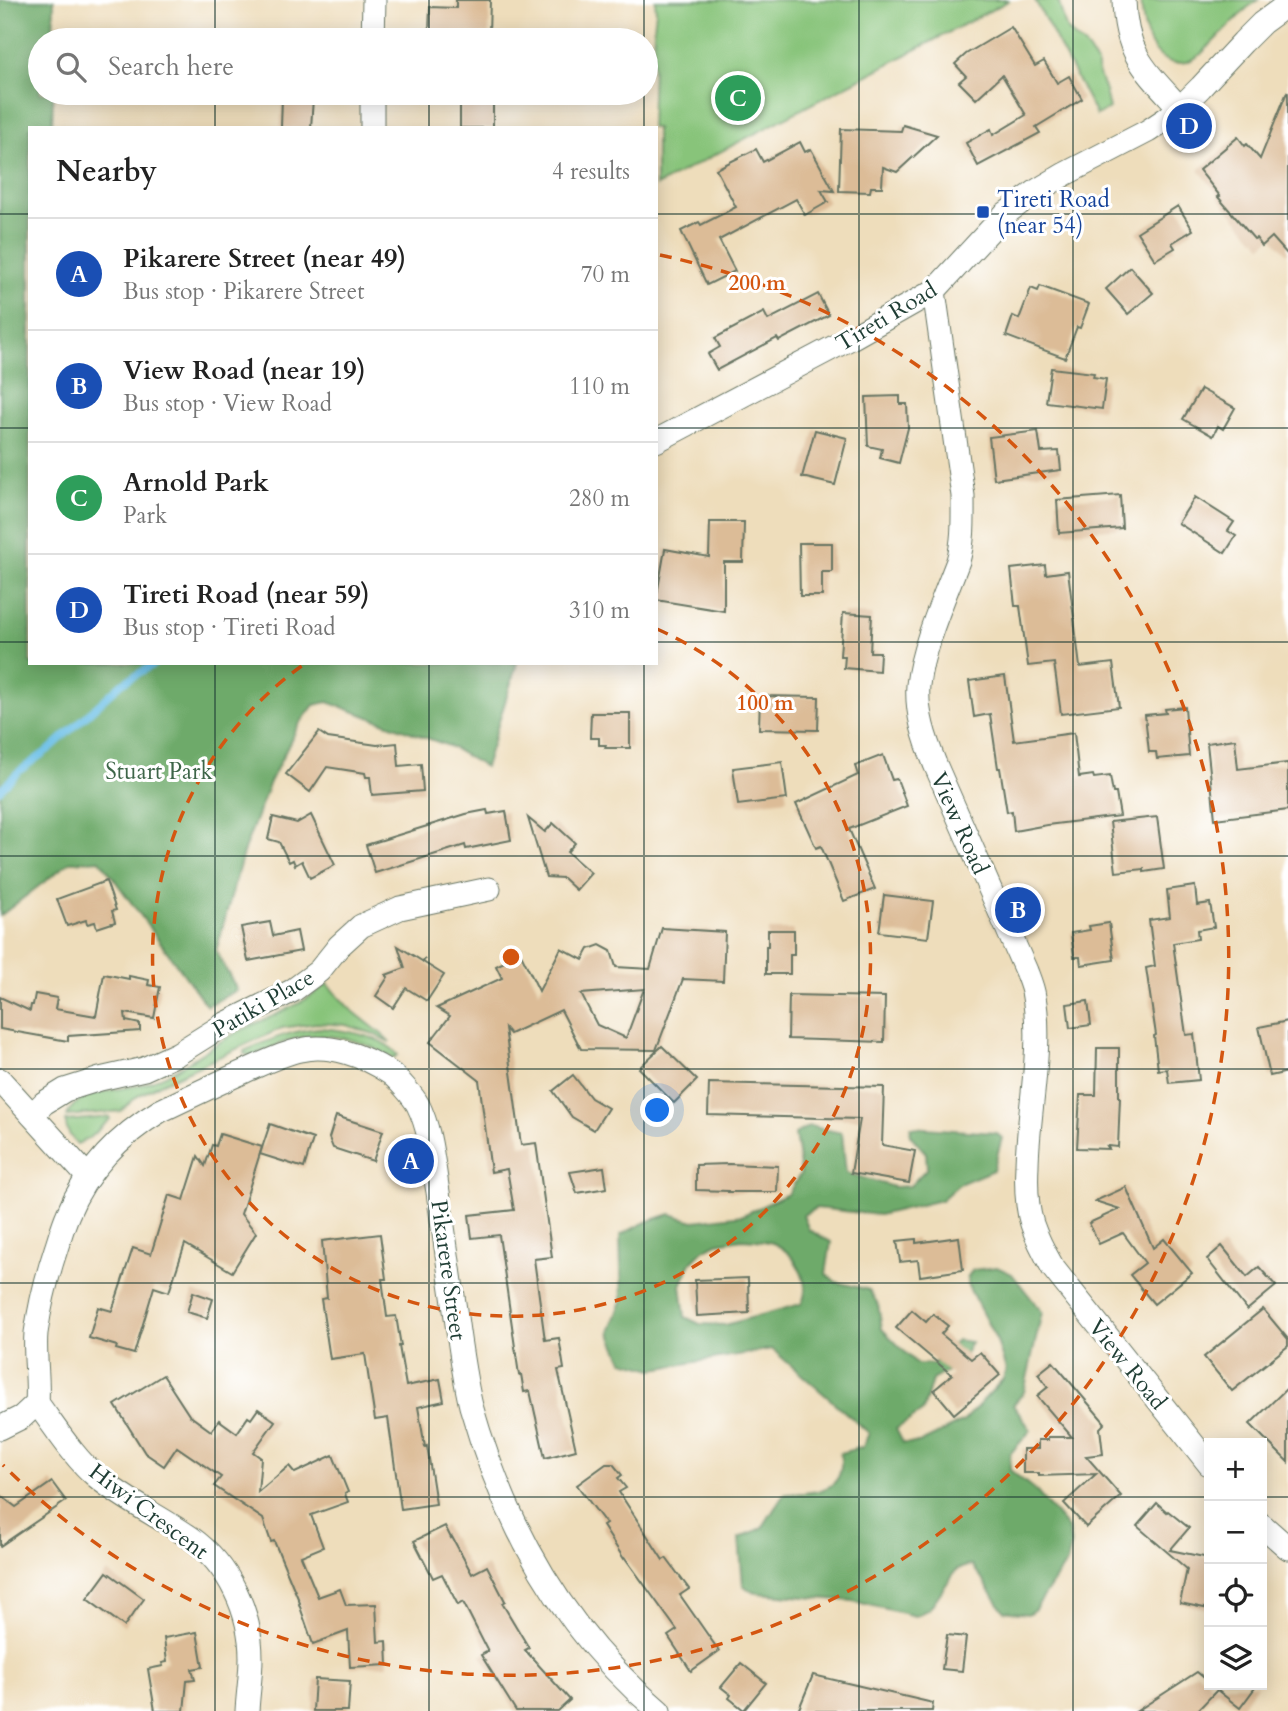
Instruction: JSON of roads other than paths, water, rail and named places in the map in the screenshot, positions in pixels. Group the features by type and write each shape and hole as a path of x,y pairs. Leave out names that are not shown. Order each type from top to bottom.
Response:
{"street":[{"path":"373,28 374,0"},
{"path":"1124,0 1126,27 1135,54 1180,108"},
{"name":"Tireti Road","path":"658,440 851,338 934,290 1005,214 1038,190 1148,131 1180,108 1242,42 1262,23 1288,5"},
{"path":"372,105 372,126"},
{"name":"View Road","path":"934,290 963,496 964,526 958,561 922,664 918,687 919,708 925,739 934,764 1026,971 1034,996 1036,1041 1027,1150 1032,1223 1053,1268 1204,1458"},
{"name":"Patiki Place","path":"32,1115 44,1103 65,1090 145,1069 177,1054 225,1024 292,991 319,971 339,946 361,926 400,908 489,889"},
{"name":"Pikarere Street","path":"37,1403 36,1334 47,1275 69,1212 88,1177 118,1142 142,1122 206,1089 276,1058 301,1050 325,1049 364,1058 392,1075 417,1103 425,1124 433,1157 471,1403 499,1490 538,1569 563,1608 623,1678 659,1711"},
{"path":"0,1080 88,1177"},
{"path":"0,1428 22,1417 37,1403"},
{"name":"Hiwi Crescent","path":"37,1403 96,1476 206,1549 227,1574 246,1618 250,1639 247,1711"},
{"path":"1267,1531 1288,1548"}],"waterway":[{"path":"0,790 121,684 153,665"}],"place":[{"name":"Arnold Park","path":"738,98"},
{"name":"Tireti Road (near 59)","path":"1189,126"},
{"name":"Tireti Road (near 54)","path":"983,212"},
{"name":"View Road (near 19)","path":"1018,910"},
{"name":"Pikarere Street (near 49)","path":"411,1161"}],"park label":[{"name":"Stuart Park","path":"159,771"}]}
